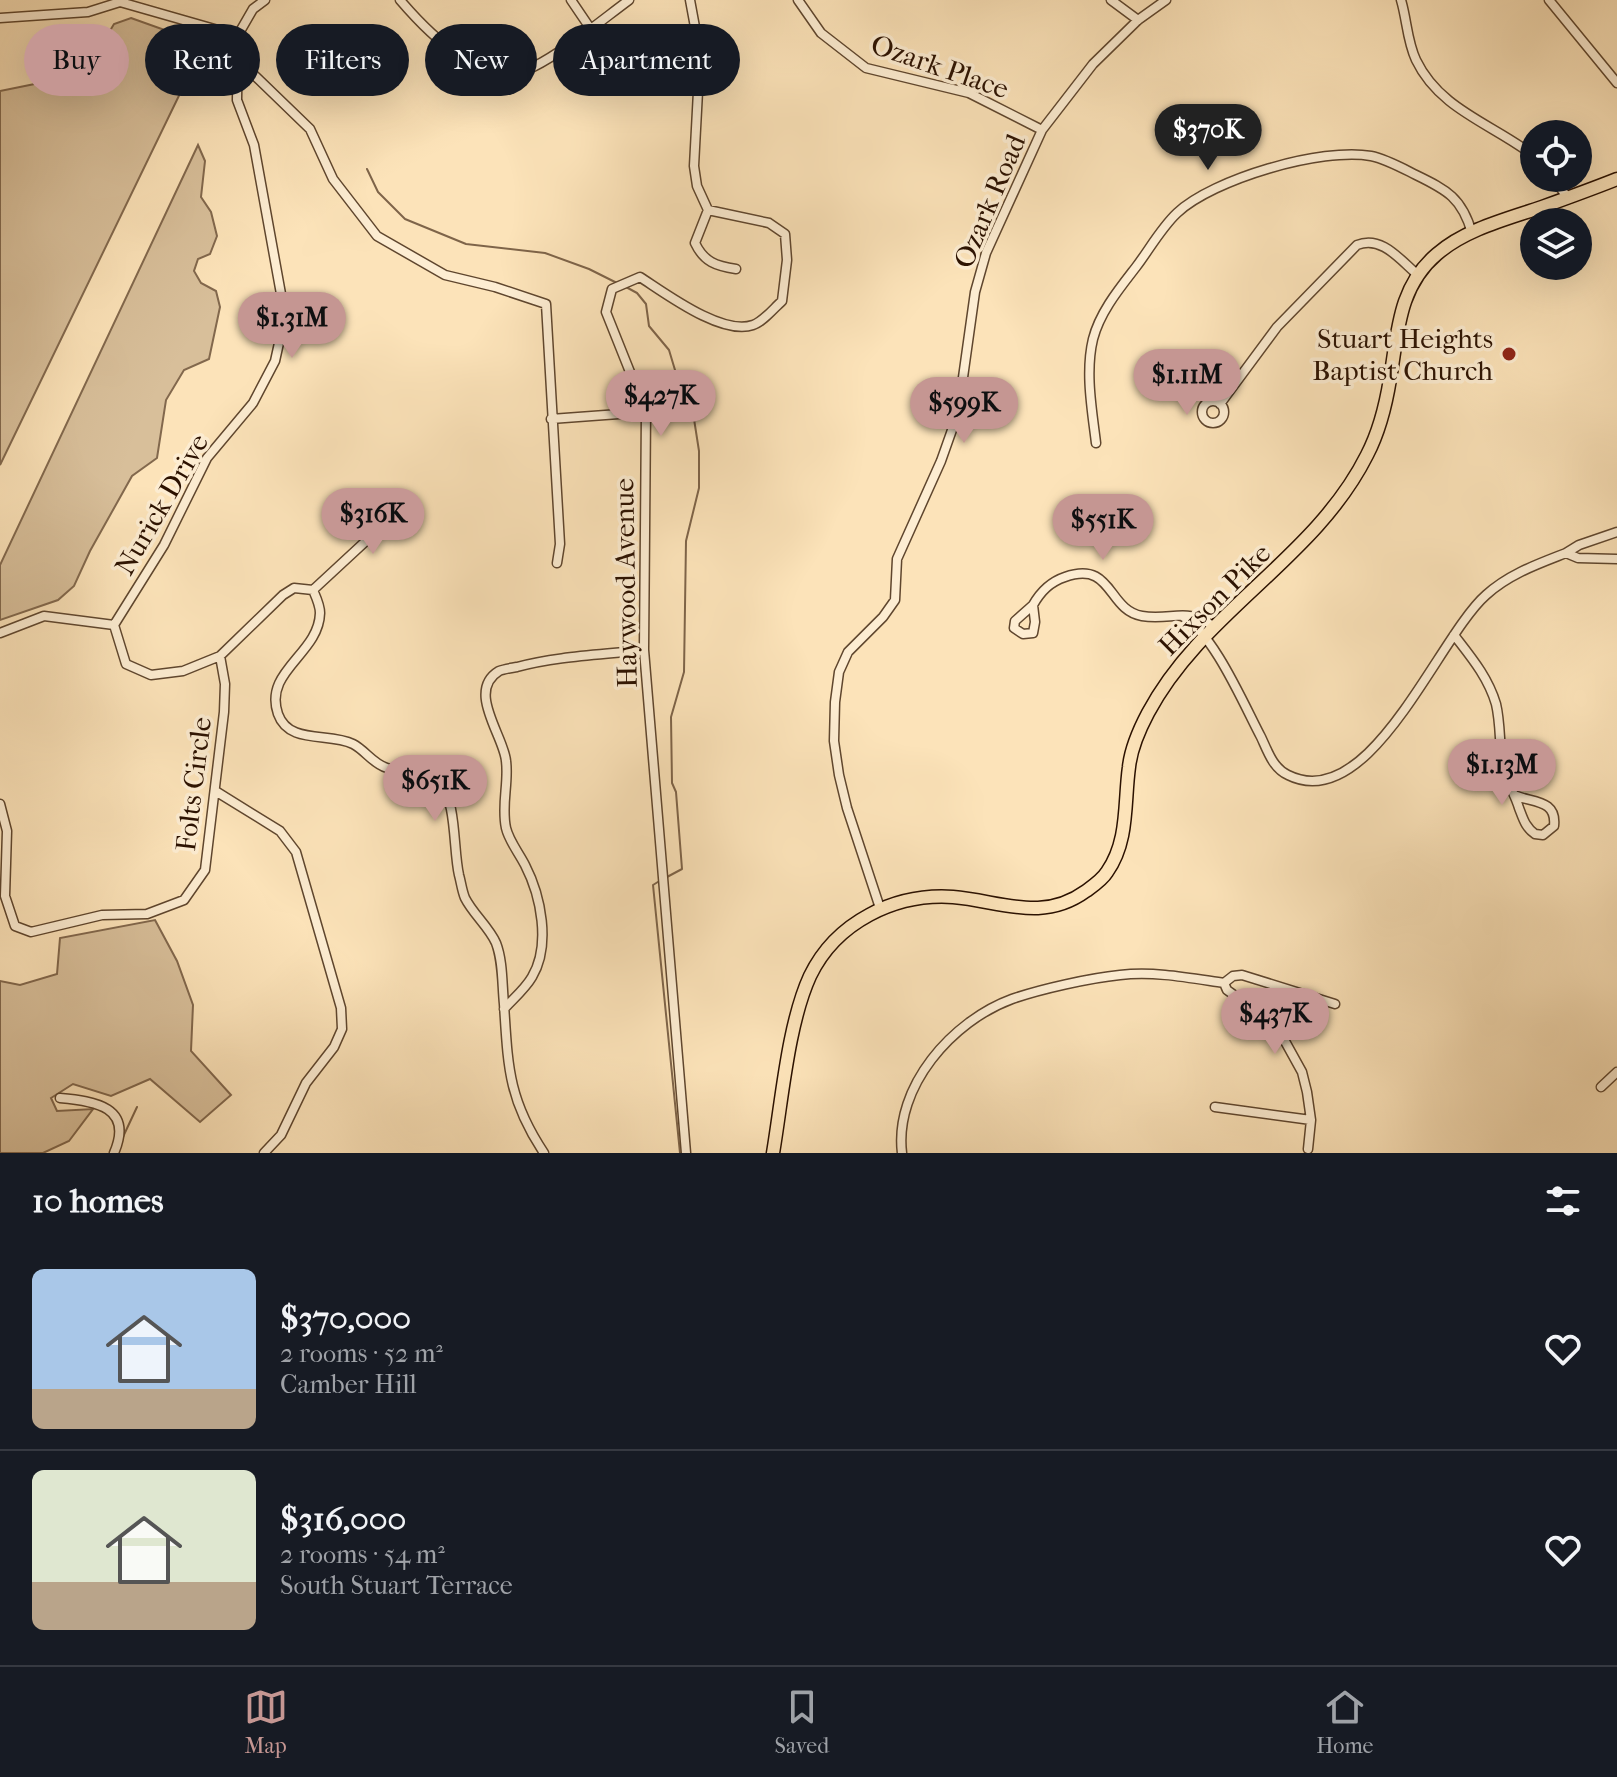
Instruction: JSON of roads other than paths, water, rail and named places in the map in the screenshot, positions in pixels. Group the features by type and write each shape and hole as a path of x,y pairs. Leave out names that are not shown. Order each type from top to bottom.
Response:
{"main road":[{"name":"Hixson Pike","path":"773,1153 798,1010 810,976 836,940 861,918 880,908 928,898 953,897 1013,907 1046,908 1070,902 1096,884 1116,855 1124,829 1129,764 1142,723 1164,685 1204,637 1316,530 1352,482 1375,436 1390,381 1398,322 1405,299 1418,275 1436,255 1472,233 1617,179"}],"street":[{"name":"Nurick Drive","path":"244,24 253,9 265,0"},
{"path":"400,0 436,39 463,59 499,72 533,67 553,53"},
{"path":"571,0 587,24"},
{"path":"596,24 629,0"},
{"path":"690,0 700,54 694,166 697,186 708,210 695,243 701,255 716,266 736,269"},
{"name":"Ozark Place","path":"798,0 821,33 866,68 969,93 1042,130"},
{"path":"1111,0 1138,20"},
{"name":"Ozark Road","path":"880,908 839,775 834,741 839,672 848,652 883,617 895,600 897,559 941,461 958,413 975,292 986,253 1042,130 1093,64 1138,20 1166,0"},
{"path":"1401,0 1415,57 1439,94 1520,147"},
{"path":"1549,0 1617,83"},
{"path":"0,18 88,12 120,1 198,24"},
{"path":"260,81 310,129 333,179 377,236 445,275 546,304 560,544 557,563"},
{"name":"Nurick Drive","path":"114,625 164,545 207,458 253,403 275,361 282,331 285,316 257,160 237,96"},
{"path":"1096,443 1090,367 1093,338 1110,300 1176,213 1214,187 1250,173 1307,160 1348,153 1374,156 1457,198 1472,233"},
{"path":"1564,192 1568,198"},
{"name":"Haywood Avenue","path":"686,1153 644,650 646,412 606,312 612,289 640,277 684,306 723,325 753,325 782,301 787,260 785,234 769,223 708,210"},
{"path":"1220,404 1277,327 1357,245 1368,241 1378,242 1418,275"},
{"path":"551,419 646,412"},
{"path":"0,633 44,616 114,625 126,664 151,675 183,671 220,656 294,588 313,590 408,497"},
{"path":"1182,616 1195,624 1220,661 1278,769 1305,782 1338,776 1371,749 1407,708 1454,635 1485,596 1521,571 1617,532"},
{"path":"1566,553 1578,558 1617,559"},
{"path":"1033,605 1051,582 1079,573 1093,574 1137,615 1198,616 1214,627"},
{"path":"313,590 320,610 318,625 304,649 278,681 274,701 280,719 296,734 353,744 382,767 422,772 438,780 449,803 458,871 465,897 495,943 500,963 509,1077 526,1122 544,1153"},
{"path":"1454,635 1482,671 1492,695 1500,727 1504,769 1514,795 1529,830 1543,835 1554,826 1555,818 1544,803 1514,795"},
{"path":"504,1009 532,977 541,950 541,920 535,887 507,832 504,811 506,761 486,699 489,684 499,671 541,660 644,650"},
{"name":"Folts Circle","path":"0,804 7,831 5,896 15,926 31,932 102,915 147,914 184,900 205,870 217,792 225,684 220,656"},
{"path":"217,792 280,831 296,852 341,1008 342,1029 334,1047 306,1083 281,1135 264,1153"},
{"path":"902,1153 901,1126 912,1093 932,1059 954,1035 1012,999 1121,975 1153,974 1224,983 1233,976 1242,975 1335,1004"},
{"path":"1224,983 1227,990 1276,1025 1302,1072 1311,1120 1308,1149"},
{"path":"1601,1087 1617,1072"},
{"path":"60,1098 90,1101 113,1113 120,1134 114,1153"},
{"path":"1215,1107 1311,1120"}],"waterway":[{"path":"367,169 378,192 405,219 466,244 545,253 617,283"},
{"path":"626,287 637,293 646,304 649,326 669,350 694,419 699,451 699,488 686,541 684,672 671,717 672,783 676,792 682,869 667,877"},
{"path":"661,880 653,885 680,1153"},
{"path":"122,1139 137,1107"}],"place":[{"name":"Stuart Heights Baptist Church","path":"1509,354"}]}
